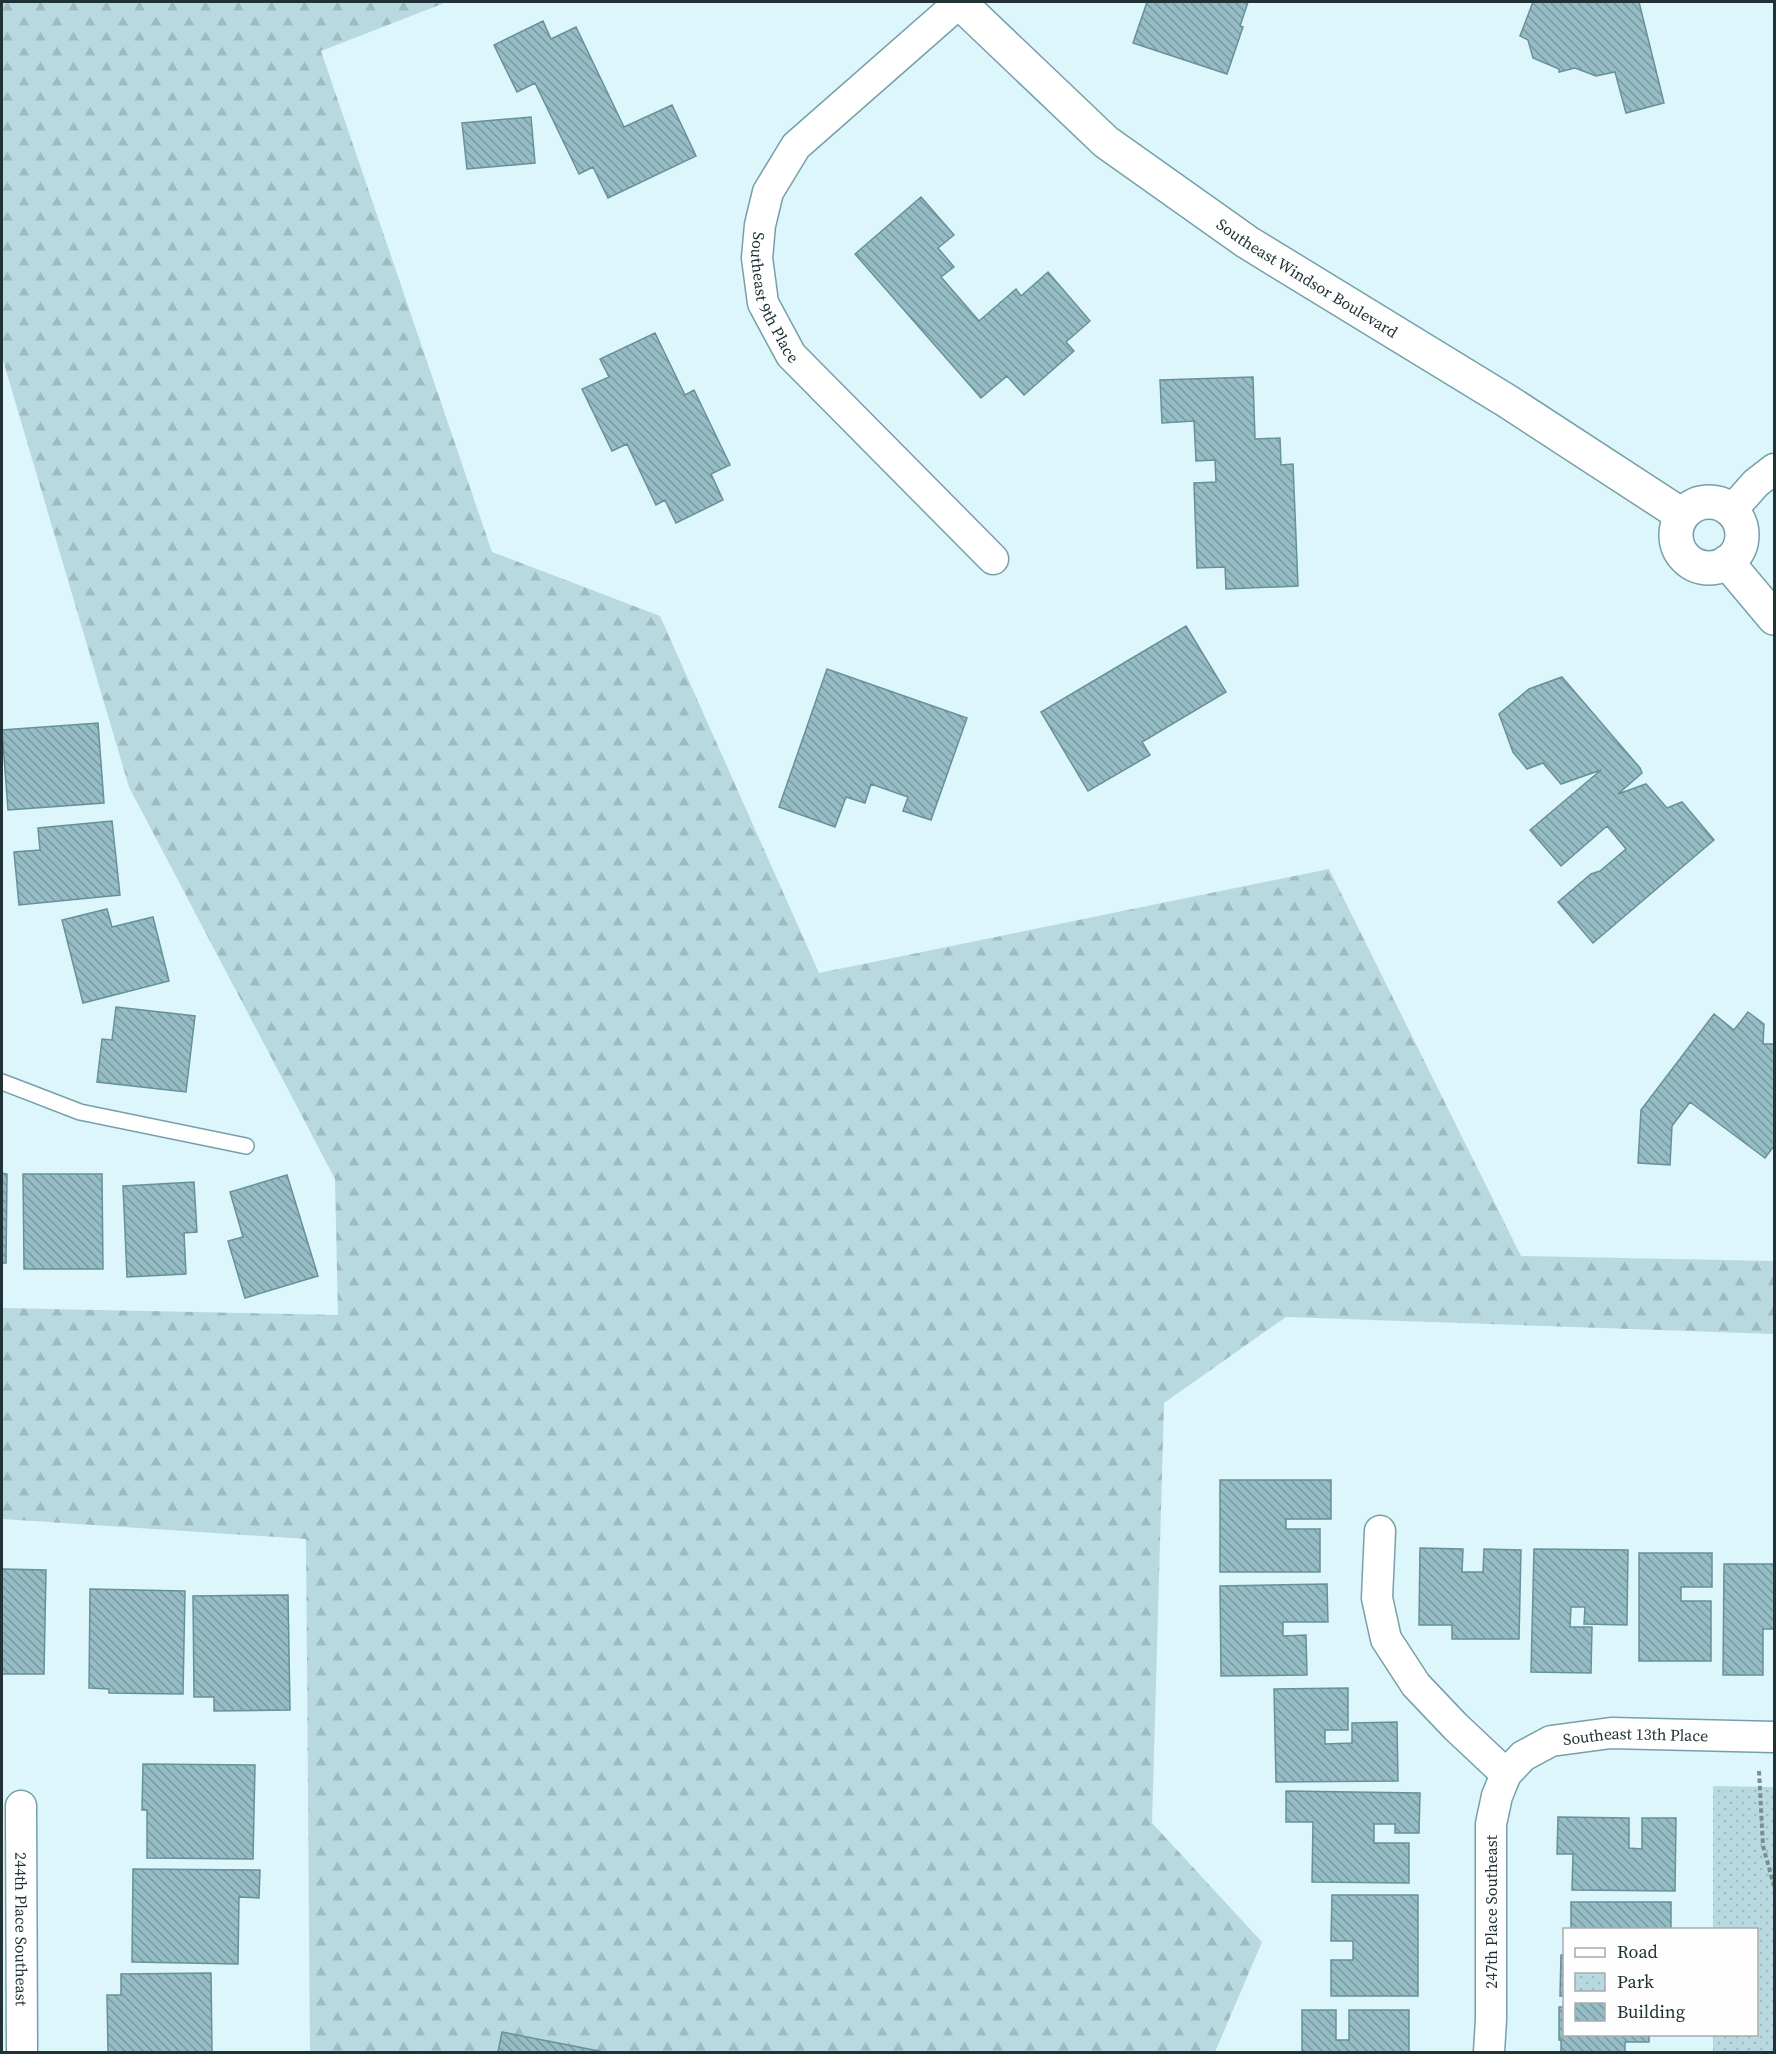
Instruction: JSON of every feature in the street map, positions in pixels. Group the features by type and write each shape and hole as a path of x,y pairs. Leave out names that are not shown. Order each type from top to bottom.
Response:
{"street":[{"name":"Southeast Windsor Boulevard","path":"960,2 1106,142 1134,162 1247,242 1507,401 1682,515"},
{"name":"Southeast 9th Place","path":"960,2 796,146 768,192 760,225 757,258 763,303 791,355 993,559"},
{"path":"1731,511 1756,483 1774,469"},
{"path":"1711,502 1731,511 1737,519 1742,537 1740,547 1734,556 1727,562 1708,568 1698,566 1682,554 1676,534 1682,515 1700,503 1711,502"},
{"path":"1727,562 1774,618"},
{"path":"1380,1531 1377,1598 1386,1639 1416,1685 1506,1774"},
{"name":"Southeast 13th Place","path":"1506,1774 1523,1756 1551,1741 1611,1733 1766,1737"},
{"name":"247th Place Southeast","path":"1489,2052 1491,1824 1497,1796 1506,1774"},
{"name":"244th Place Southeast","path":"21,1806 22,2052"}],"lane":[{"path":"2,1082 80,1112 246,1146"}],"path":[{"path":"1766,1737 1763,1846 1774,1886"}],"green space":[{"path":"2,2 447,2 321,51 492,552 660,616 819,973 1329,869 1521,1256 1774,1261 1774,1334 1286,1317 1164,1403 1152,1823 1262,1942 1215,2052 310,2052 306,1539 2,1519 2,1308 338,1315 335,1179 129,787 2,357"},
{"path":"1713,1786 1774,1787 1774,2052 1713,2052 1713,2036 1758,2036 1758,1928 1713,1928"}],"building":[{"path":"1147,2 1248,2 1240,26 1243,27 1227,74 1133,43"},
{"path":"1533,2 1639,2 1664,103 1626,113 1615,72 1596,76 1575,68 1559,72 1559,69 1533,58 1528,40 1520,36"},
{"path":"543,21 551,39 576,27 624,127 672,105 696,156 608,198 593,167 579,174 535,83 517,92 494,45"},
{"path":"531,117 535,163 467,169 462,123"},
{"path":"921,197 954,235 938,248 954,267 941,277 979,321 1016,289 1021,296 1048,272 1090,321 1066,342 1074,351 1024,395 1007,376 981,398 855,254"},
{"path":"655,333 685,395 694,390 730,465 711,474 723,500 676,523 665,500 656,505 627,444 612,451 582,389 609,377 600,359"},
{"path":"1253,377 1255,439 1280,438 1281,465 1293,464 1298,586 1226,589 1225,567 1197,568 1194,483 1216,482 1215,460 1196,461 1194,421 1162,423 1160,380"},
{"path":"1186,626 1226,692 1142,742 1150,755 1088,791 1041,712"},
{"path":"827,669 967,718 931,820 903,811 908,797 871,784 865,803 846,797 835,827 779,807"},
{"path":"1562,677 1640,768 1642,773 1618,794 1646,784 1667,808 1682,802 1714,840 1593,943 1558,902 1626,849 1607,826 1561,866 1530,830 1601,770 1561,784 1543,763 1527,769 1513,752 1499,714 1529,689"},
{"path":"98,723 104,803 8,810 2,730"},
{"path":"112,821 120,895 19,905 14,852 40,850 38,828"},
{"path":"107,909 112,927 153,917 169,981 83,1003 62,920"},
{"path":"116,1007 195,1016 186,1092 97,1082 102,1039 112,1040"},
{"path":"1748,1012 1764,1024 1763,1044 1774,1044 1774,1146 1765,1158 1690,1102 1672,1126 1670,1165 1638,1163 1641,1110 1714,1014 1734,1030"},
{"path":"2,1173 7,1174 6,1263 2,1263"},
{"path":"23,1174 102,1174 103,1269 24,1269"},
{"path":"287,1175 318,1276 245,1298 228,1241 243,1237 230,1192"},
{"path":"194,1182 197,1232 184,1233 186,1274 127,1277 123,1186"},
{"path":"1220,1480 1331,1480 1331,1519 1286,1519 1286,1529 1320,1529 1320,1572 1220,1572"},
{"path":"1420,1548 1463,1549 1462,1572 1483,1572 1484,1549 1521,1550 1519,1639 1452,1639 1452,1625 1419,1625"},
{"path":"1534,1549 1628,1550 1627,1625 1584,1624 1585,1607 1571,1607 1570,1627 1592,1627 1591,1673 1531,1672"},
{"path":"1639,1553 1712,1553 1712,1587 1681,1587 1681,1601 1711,1601 1711,1661 1639,1661"},
{"path":"1724,1564 1774,1564 1774,1629 1763,1629 1763,1675 1723,1675"},
{"path":"2,1569 46,1570 44,1674 2,1674"},
{"path":"1327,1584 1328,1622 1283,1622 1283,1636 1306,1635 1307,1675 1221,1676 1220,1586"},
{"path":"90,1589 185,1591 183,1694 109,1693 109,1689 89,1688"},
{"path":"288,1595 290,1710 214,1711 214,1697 194,1697 193,1596"},
{"path":"1348,1688 1348,1730 1325,1730 1325,1744 1352,1743 1352,1723 1397,1722 1398,1781 1276,1782 1274,1689"},
{"path":"143,1764 255,1765 253,1859 147,1858 147,1810 142,1810"},
{"path":"1286,1791 1420,1793 1419,1833 1395,1833 1395,1824 1374,1824 1374,1843 1409,1843 1409,1883 1312,1882 1313,1822 1286,1822"},
{"path":"1558,1817 1629,1818 1629,1848 1642,1849 1642,1818 1676,1818 1675,1891 1572,1890 1573,1854 1557,1854"},
{"path":"133,1869 260,1870 259,1898 239,1897 238,1964 132,1962"},
{"path":"1332,1895 1418,1895 1418,1996 1331,1996 1331,1960 1353,1960 1353,1941 1331,1941"},
{"path":"1571,1902 1671,1902 1671,1928 1571,1928"},
{"path":"1561,1955 1563,1955 1563,1996 1560,1996"},
{"path":"211,1973 212,2052 108,2052 107,1995 121,1995 121,1974"},
{"path":"1559,2007 1563,2007 1563,2036 1649,2036 1649,2042 1625,2042 1625,2052 1561,2052 1561,2040 1559,2040"},
{"path":"1302,2010 1336,2010 1336,2040 1349,2040 1349,2010 1409,2010 1409,2052 1302,2052"},
{"path":"502,2032 604,2052 498,2052"}]}
